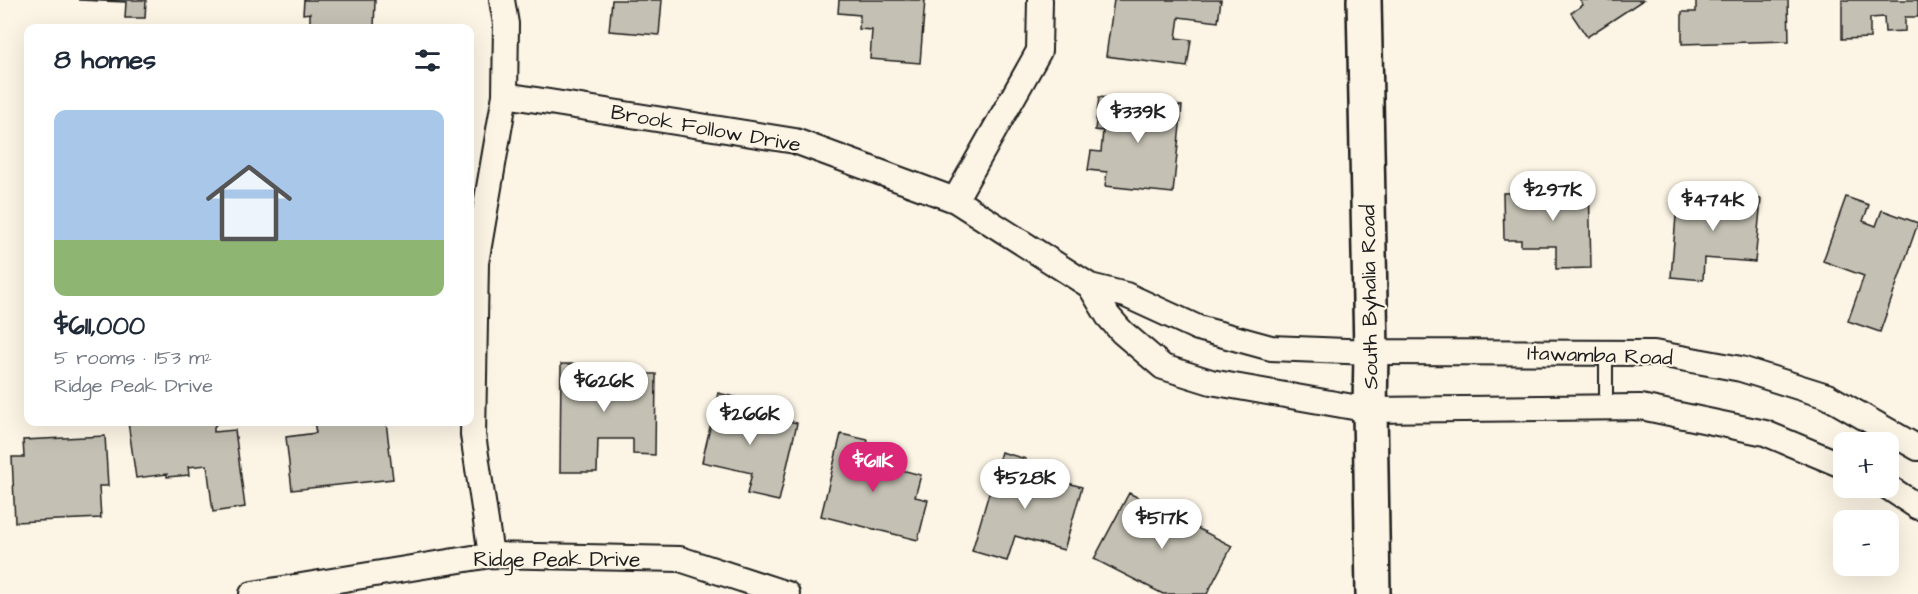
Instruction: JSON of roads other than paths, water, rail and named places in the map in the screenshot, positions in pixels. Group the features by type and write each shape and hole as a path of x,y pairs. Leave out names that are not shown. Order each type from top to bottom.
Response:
{"main road":[{"name":"South Byhalia Road","path":"1364,0 1373,594"}],"street":[{"path":"474,378 476,263 506,95 506,24 501,0"},
{"path":"956,200 1039,51 1040,0"},
{"name":"Brook Follow Drive","path":"506,95 795,141 956,200 1090,286 1126,295 1198,328 1271,348 1371,352"},
{"name":"Brook Follow Drive","path":"1090,286 1108,316 1122,332 1163,367 1211,382 1370,410"},
{"name":"Itawamba Road","path":"1371,352 1606,351 1654,353 1752,372 1827,396 1918,448"},
{"path":"1370,410 1641,407 1765,433 1833,461"},
{"path":"473,426 491,555"},
{"path":"1899,494 1918,507"},
{"name":"Ridge Peak Drive","path":"252,594 491,555 680,559 787,594"}],"lane":[{"path":"1606,351 1606,407"}]}
